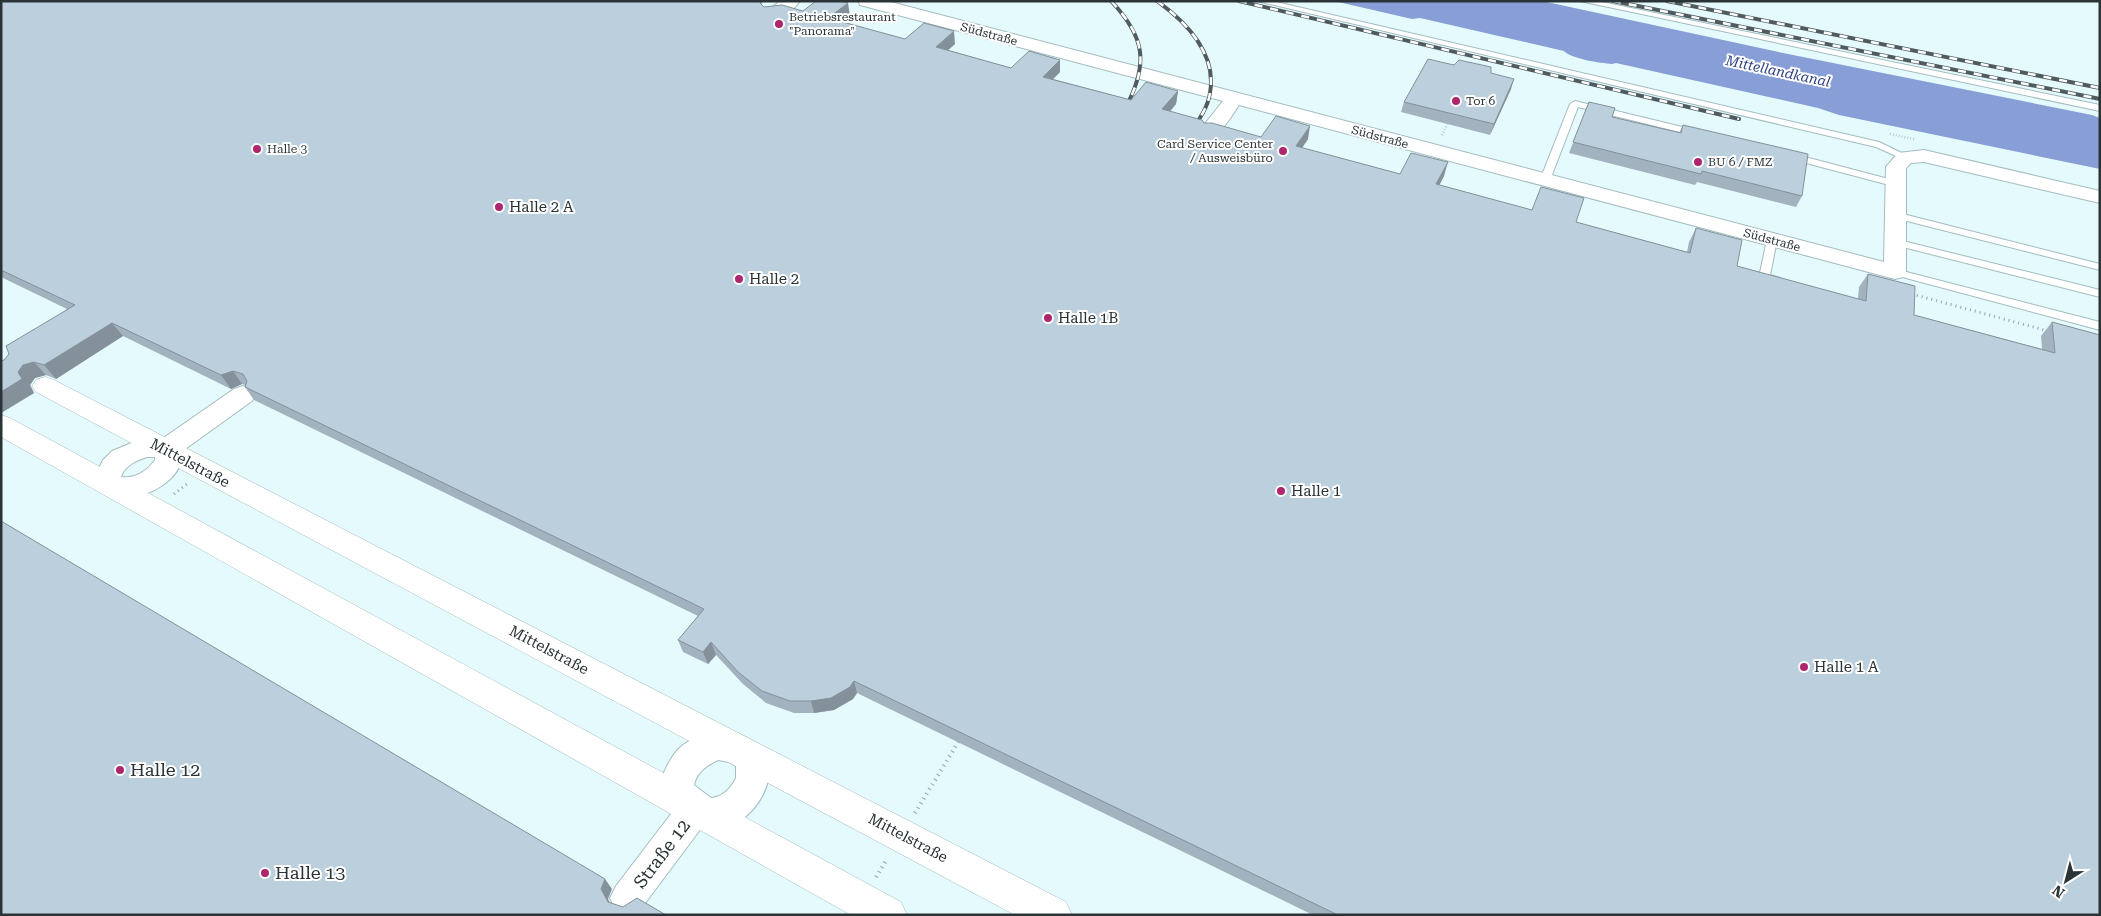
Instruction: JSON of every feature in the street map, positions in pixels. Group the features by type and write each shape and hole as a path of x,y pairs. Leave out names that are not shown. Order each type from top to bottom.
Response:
{"street":[{"path":"773,14 792,1"},
{"name":"Südstraße","path":"866,1 1895,272"},
{"path":"1210,130 1235,98"},
{"path":"1895,272 1894,215 1897,184 1896,167 1905,157 1924,156 2100,197"},
{"name":"Mittelstraße","path":"45,386 1053,915"},
{"path":"112,486 136,487 156,478 170,461 169,453 165,450 243,395"},
{"path":"1,425 875,907"},
{"path":"716,745 729,746 740,751 751,760 753,771 750,788 735,805 723,812 711,814 696,809 678,789 679,775 686,763 697,752 716,745"},
{"name":"Straße 12","path":"628,898 696,809"}],"lane":[{"path":"1261,1 1879,145 1905,157"},
{"path":"1584,1 2100,108"},
{"path":"1546,180 1575,104 1710,136"},
{"path":"1777,152 1897,184"},
{"path":"1894,215 2100,267"},
{"path":"1772,240 1764,277 1784,282"},
{"path":"1895,242 2100,294"},
{"path":"1895,272 2100,326"}],"path":[{"path":"153,509 205,470"},
{"path":"875,907 902,836 963,734"}],"water":[{"name":"Mittellandkanal","path":"1334,1 1542,1 1783,53 2092,115 2100,118 2100,169 1839,115 1818,108 1616,63 1586,60 1564,51 1420,18 1412,19"}],"building":[{"path":"1,1 761,1 760,3 764,7 782,5 803,11 816,1 840,1 848,3 828,18 905,39 924,23 954,31 936,47 1011,68 1029,51 1060,60 1043,77 1131,100 1146,82 1178,91 1162,109 1202,120 1204,123 1212,123 1261,137 1276,116 1310,126 1296,146 1400,174 1411,153 1448,162 1436,184 1532,210 1541,187 1584,198 1576,222 1690,253 1696,228 1742,240 1737,266 1866,301 1868,274 1915,286 1914,315 2055,353 2052,322 2100,335 2100,915 1338,915 854,681 850,687 831,698 811,701 790,701 762,691 738,672 711,642 703,652 678,640 704,609 245,387 247,381 243,374 233,371 221,375 112,323 44,365 34,362 23,365 18,372 22,379 1,392 1,361 9,354 6,346 75,305 1,270"},
{"name":"Tor 6","path":"1428,59 1454,65 1459,60 1491,67 1491,73 1514,79 1494,124 1404,102"},
{"name":"BU 6 / FMZ","path":"1589,102 1615,108 1612,117 1681,133 1683,125 1808,154 1802,196 1702,171 1701,174 1573,142"},
{"path":"1,521 605,879 601,889 608,902 623,907 637,898 666,915 1,915"}],"railway":[{"path":"1111,1 1131,27 1140,51 1138,77 1126,107"},
{"path":"1157,1 1168,9 1197,40 1209,65 1211,79 1209,98 1203,113 1191,131"},
{"path":"1239,1 1739,119"},
{"path":"1613,1 2100,99"},
{"path":"1667,1 2100,88"}],"place":[{"name":"Betriebsrestaurant \"Panorama\"","path":"779,24"},
{"name":"Tor 6","path":"1456,101"},
{"name":"Halle 3","path":"257,149"},
{"name":"Card Service Center / Ausweisbüro","path":"1283,151"},
{"name":"BU 6 / FMZ","path":"1698,162"},
{"name":"Halle 2 A","path":"499,207"},
{"name":"Halle 2","path":"739,279"},
{"name":"Halle 1B","path":"1048,318"},
{"name":"Halle 1","path":"1281,491"},
{"name":"Halle 1 A","path":"1804,667"},
{"name":"Halle 12","path":"120,770"},
{"name":"Halle 13","path":"265,873"}]}
